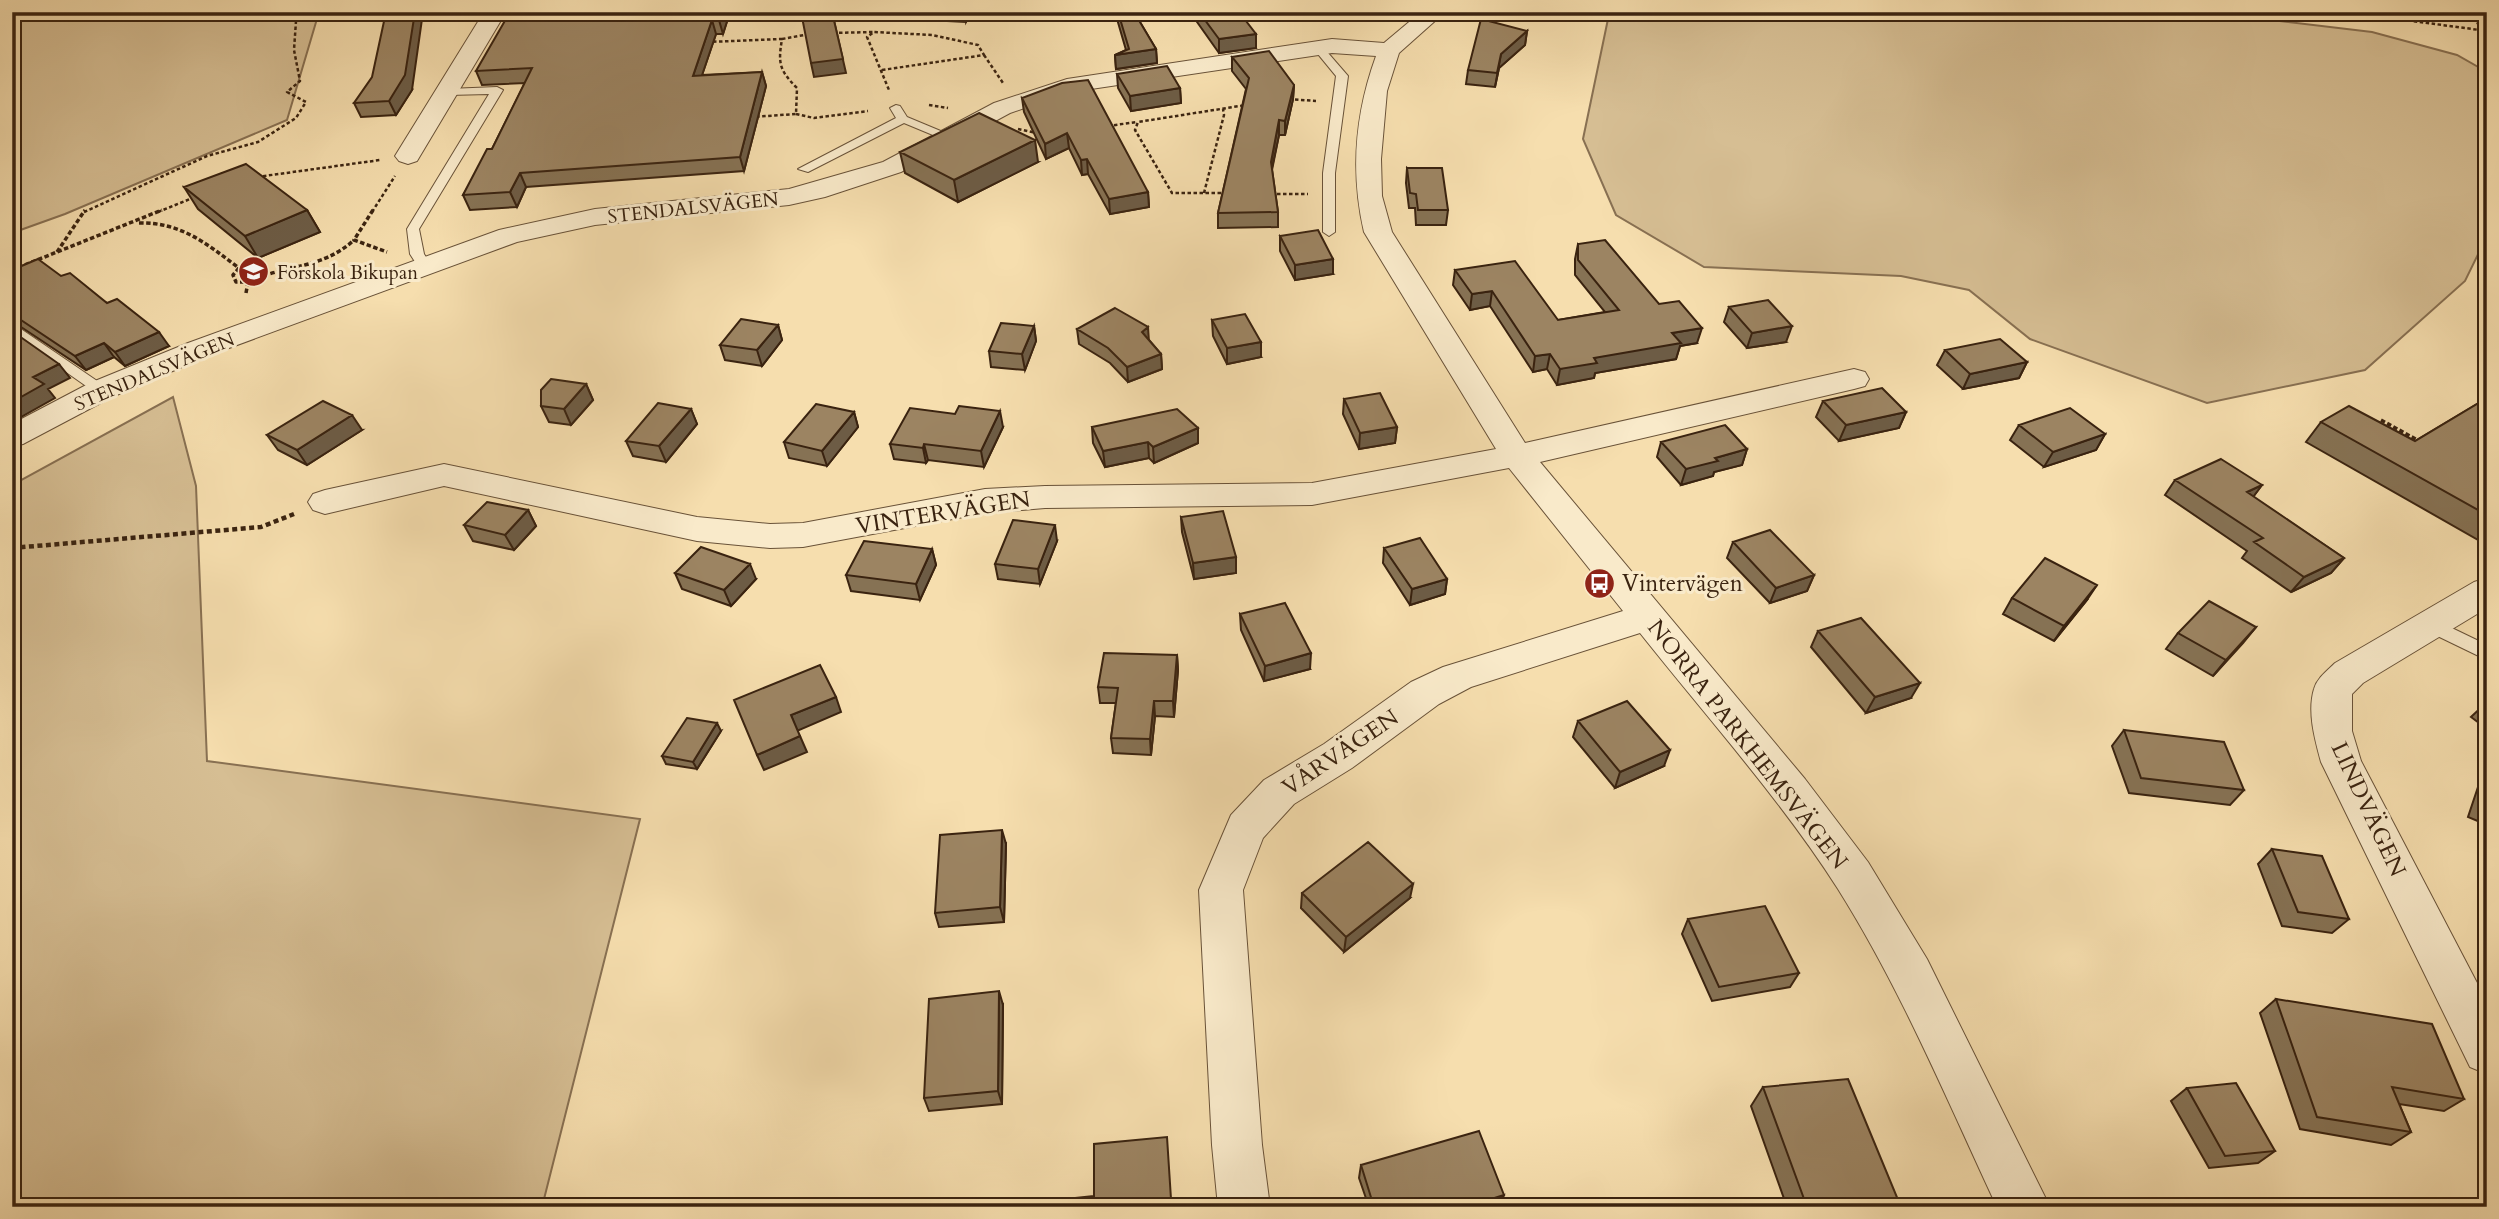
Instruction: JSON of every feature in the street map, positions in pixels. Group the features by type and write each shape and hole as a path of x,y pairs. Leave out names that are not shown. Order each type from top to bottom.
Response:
{"street":[{"path":"408,156 495,12"},
{"path":"1389,50 1434,12"},
{"name":"STENDALSVÄGEN","path":"12,437 101,390 199,349 509,236 595,217 789,197 825,189 892,167 1026,98 1066,86 1318,48 1355,46 1389,50"},
{"name":"NORRA PARKHEMSVÄGEN","path":"1389,50 1375,91 1368,159 1369,196 1378,232 1402,275 1517,456 1790,791 1853,875 1911,974 2024,1207"},
{"name":"VINTERVÄGEN","path":"325,502 444,475 697,529 770,537 803,535 985,501 1045,497 1312,494 1517,456 1854,379"},
{"name":"LINDVÄGEN","path":"2487,591 2349,673 2333,690 2332,731 2342,762 2487,1051"},
{"name":"VÅRVÄGEN","path":"1244,1207 1237,1145 1222,890 1246,828 1279,792 1338,756 1425,693 1457,677 1647,617"}],"lane":[{"path":"1318,48 1342,76 1328,161 1326,194 1329,232"},
{"path":"424,265 417,254 413,229 497,90 448,92"},
{"path":"896,108 903,119 949,137"},
{"path":"804,169 903,119"},
{"path":"12,327 101,390"},
{"path":"2429,624 2487,653"}],"path":[{"path":"57,253 85,210 207,156 258,142 296,118 306,102 287,92 300,81 294,50 296,21 282,12"},
{"path":"2323,12 2367,14 2487,31"},
{"path":"2471,12 2487,39"},
{"path":"743,118 796,114 814,118 896,108 883,70 867,37 874,32"},
{"path":"706,42 782,39 810,34"},
{"path":"823,34 932,34 978,45 984,55 883,70"},
{"path":"782,39 779,59 784,75 797,88 796,114"},
{"path":"1288,99 1337,102"},
{"path":"1097,127 1249,105"},
{"path":"1204,193 1224,115 1223,109"},
{"path":"983,119 1042,134"},
{"path":"1138,122 1135,130 1172,193 1231,194"},
{"path":"134,223 159,221 176,225 239,268 233,275 236,282 247,282 274,270 328,261 341,254 354,240 408,156"},
{"path":"255,178 408,156"},
{"path":"12,270 203,194"},
{"path":"1258,194 1326,194"},
{"path":"354,240 424,265"},
{"path":"246,293 247,282"},
{"path":"2381,420 2428,446"},
{"path":"12,548 261,527 325,502"}],"shaded area":[{"path":"12,12 319,12 287,120 65,214 12,233"},
{"path":"1622,12 2203,12 2372,32 2457,55 2487,72 2487,236 2465,281 2365,370 2207,403 2030,339 1969,290 1901,276 1704,267 1616,215 1583,139 1608,19"},
{"path":"173,397 196,486 207,761 640,819 542,1207 12,1207 12,485"}],"building":[{"path":"386,12 415,12 405,75 389,101 354,103 372,77"},
{"path":"510,12 722,12 719,20 712,20 693,76 762,72 740,157 520,173 510,192 463,195 487,149 492,149 532,68 476,71"},
{"path":"801,12 832,12 843,59 811,63"},
{"path":"1118,12 1134,12 1156,49 1115,55 1129,49"},
{"path":"1199,12 1239,12 1256,34 1219,39"},
{"path":"1481,19 1527,31 1501,54 1497,73 1468,70"},
{"path":"1269,51 1294,85 1285,121 1279,120 1271,162 1278,212 1218,213 1249,78 1232,57"},
{"path":"1167,66 1180,88 1130,96 1117,74"},
{"path":"1088,80 1148,192 1109,199 1087,159 1081,160 1067,133 1045,144 1022,98 1062,83"},
{"path":"979,113 1035,140 954,180 900,152"},
{"path":"246,164 307,210 245,236 184,187"},
{"path":"1407,168 1442,168 1448,210 1418,210 1416,194 1410,193"},
{"path":"1318,230 1333,259 1295,265 1280,236"},
{"path":"1605,240 1659,304 1679,301 1702,328 1672,333 1681,343 1594,358 1597,363 1560,369 1550,354 1535,356 1492,291 1472,294 1455,270 1515,261 1558,320 1619,310 1578,260 1578,244"},
{"path":"38,259 61,276 70,273 107,303 117,299 159,332 115,352 104,343 75,356 12,314 12,270"},
{"path":"1768,300 1792,326 1752,333 1729,307"},
{"path":"1115,308 1148,327 1142,332 1161,354 1127,367 1108,348 1077,329"},
{"path":"1245,314 1261,342 1227,348 1212,320"},
{"path":"741,319 778,325 757,350 720,345"},
{"path":"1001,323 1034,326 1022,354 989,351"},
{"path":"12,331 59,364 33,377 44,384 12,402"},
{"path":"2000,339 2027,362 1970,374 1945,350"},
{"path":"551,379 586,384 564,409 541,406 541,390"},
{"path":"1882,388 1906,412 1846,425 1823,401"},
{"path":"1380,393 1397,427 1360,433 1344,399"},
{"path":"2487,398 2487,515 2321,422 2349,406 2415,441"},
{"path":"323,401 352,415 297,450 267,435"},
{"path":"658,403 691,409 659,446 626,441"},
{"path":"816,404 854,412 822,451 784,442"},
{"path":"959,406 1000,411 981,451 924,444 923,448 890,444 910,408 955,414"},
{"path":"2070,408 2105,434 2053,452 2019,425"},
{"path":"1177,409 1198,428 1153,447 1148,442 1103,451 1092,427"},
{"path":"1725,425 1747,449 1715,458 1718,461 1686,469 1661,442"},
{"path":"2221,459 2262,485 2247,492 2344,558 2304,577 2254,542 2263,538 2175,480"},
{"path":"487,502 528,510 505,535 464,525"},
{"path":"1223,511 1236,557 1193,563 1181,517"},
{"path":"1013,520 1055,525 1038,569 995,564"},
{"path":"1770,530 1814,575 1776,588 1733,542"},
{"path":"1420,538 1447,579 1412,589 1384,548"},
{"path":"864,541 932,549 916,584 846,575"},
{"path":"701,547 750,564 724,590 675,573"},
{"path":"2045,558 2097,585 2064,626 2012,598"},
{"path":"2209,601 2256,627 2226,660 2178,633"},
{"path":"1285,603 1311,653 1265,666 1240,614"},
{"path":"1861,618 1920,683 1875,697 1818,631"},
{"path":"1104,653 1177,655 1173,701 1154,701 1150,739 1111,738 1118,688 1098,687"},
{"path":"820,665 836,697 791,715 800,736 757,755 734,700"},
{"path":"1627,701 1670,750 1620,772 1578,721"},
{"path":"687,718 717,723 693,762 662,756"},
{"path":"2124,730 2224,742 2244,790 2141,778"},
{"path":"1002,830 1000,907 935,913 940,835"},
{"path":"1368,842 1413,884 1346,937 1302,893"},
{"path":"2272,849 2322,856 2349,919 2298,912"},
{"path":"1765,906 1799,973 1719,987 1688,919"},
{"path":"999,991 998,1091 924,1098 929,999"},
{"path":"2276,999 2432,1024 2464,1099 2392,1087 2411,1132 2317,1117"},
{"path":"1848,1079 1901,1207 1807,1207 1763,1087"},
{"path":"2236,1083 2275,1151 2225,1156 2187,1088"},
{"path":"1479,1131 1504,1195 1466,1207 1374,1207 1361,1165"},
{"path":"1167,1137 1171,1199 1182,1198 1183,1207 1076,1207 1076,1198 1094,1196 1094,1144"}],"place":[{"name":"Förskola Bikupan","path":"254,272"},
{"name":"Vintervägen","path":"1599,583"}]}
